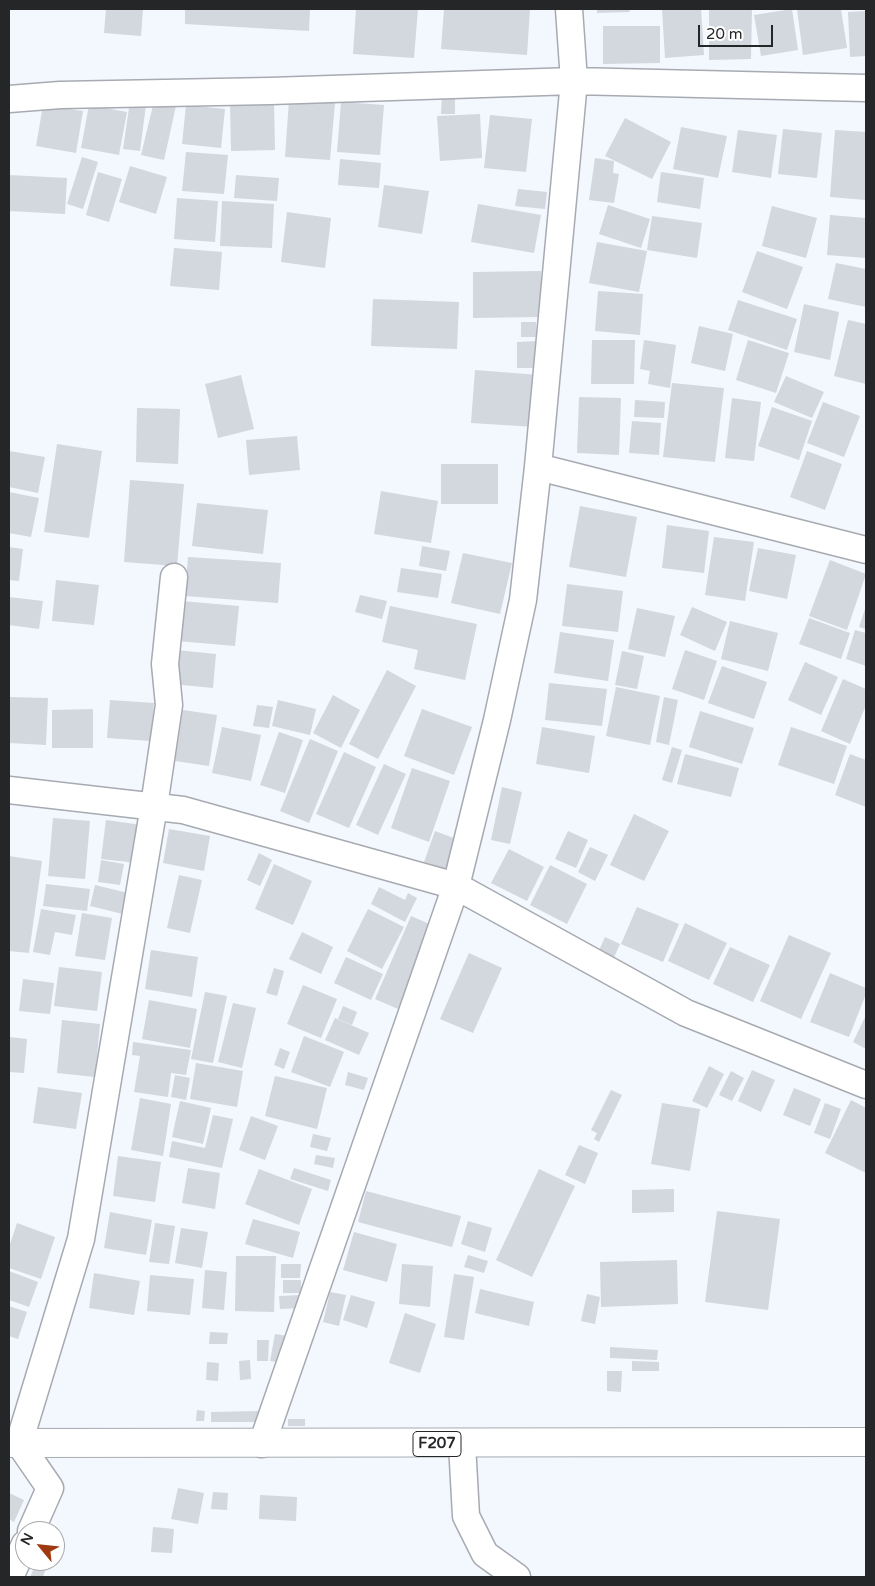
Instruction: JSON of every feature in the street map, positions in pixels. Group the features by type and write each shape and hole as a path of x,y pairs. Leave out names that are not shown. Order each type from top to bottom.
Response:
{"main road":[{"name":"F207","path":"14,1443 462,1444 866,1442"}],"street":[{"path":"262,1444 456,886 497,720 523,600 538,467 574,81 569,9"},
{"path":"9,99 60,95 270,91 574,81 866,88"},
{"path":"538,467 866,550"},
{"path":"35,1521 50,1488 14,1443 81,1239 154,806 169,705 165,664 174,577"},
{"path":"9,790 183,810 456,886 686,1013 866,1085"},
{"path":"462,1444 466,1516 485,1554 517,1577"}],"building":[{"path":"106,9 143,9 141,36 104,33"},
{"path":"185,9 310,9 309,31 185,24"},
{"path":"356,9 418,9 414,58 353,54"},
{"path":"444,9 530,9 527,55 441,49"},
{"path":"597,9 629,9 630,12 597,13"},
{"path":"662,9 701,9 704,55 665,58"},
{"path":"709,9 752,9 751,59 709,60"},
{"path":"792,9 798,50 761,56 754,15"},
{"path":"797,9 841,9 847,48 803,55"},
{"path":"866,11 866,56 850,57 848,12"},
{"path":"603,26 660,26 660,63 603,64"},
{"path":"442,93 455,94 455,114 441,114"},
{"path":"131,94 147,97 140,151 123,149"},
{"path":"289,100 335,103 330,160 285,157"},
{"path":"154,101 176,106 164,160 141,155"},
{"path":"274,102 275,150 231,151 230,104"},
{"path":"341,102 384,105 380,155 337,152"},
{"path":"43,105 83,111 76,153 36,146"},
{"path":"89,105 127,112 119,155 81,148"},
{"path":"186,105 225,109 221,148 182,144"},
{"path":"480,114 482,158 440,161 437,116"},
{"path":"490,115 532,119 526,172 484,168"},
{"path":"625,118 671,142 652,179 605,156"},
{"path":"681,127 727,136 718,178 673,169"},
{"path":"783,129 822,133 817,178 778,174"},
{"path":"738,130 777,135 771,178 732,172"},
{"path":"835,130 866,132 866,200 830,197"},
{"path":"186,152 228,155 224,194 182,191"},
{"path":"82,157 98,162 83,209 67,204"},
{"path":"595,158 614,161 613,173 619,174 614,203 589,200"},
{"path":"340,159 381,163 379,188 338,185"},
{"path":"130,166 167,177 156,214 119,202"},
{"path":"98,172 122,179 109,222 86,215"},
{"path":"661,172 704,178 700,209 657,202"},
{"path":"9,175 67,178 65,214 9,211"},
{"path":"236,175 279,178 277,201 234,198"},
{"path":"384,185 429,191 422,234 378,227"},
{"path":"518,189 547,192 545,209 515,206"},
{"path":"177,198 218,201 215,242 174,239"},
{"path":"222,201 274,204 272,248 220,246"},
{"path":"478,204 541,215 534,253 471,242"},
{"path":"608,205 650,219 641,248 599,234"},
{"path":"772,206 817,218 806,258 762,246"},
{"path":"287,212 331,218 325,268 281,262"},
{"path":"830,215 866,218 866,258 827,255"},
{"path":"652,216 702,223 697,258 647,250"},
{"path":"597,242 647,251 639,292 589,283"},
{"path":"174,248 222,252 219,290 170,286"},
{"path":"757,251 803,267 787,309 742,292"},
{"path":"836,263 866,269 866,307 828,299"},
{"path":"541,271 541,317 473,318 473,272"},
{"path":"598,291 643,294 640,335 595,331"},
{"path":"373,299 459,302 457,349 371,346"},
{"path":"738,300 797,319 787,350 728,330"},
{"path":"804,304 839,312 830,360 794,352"},
{"path":"848,320 866,324 866,384 834,376"},
{"path":"521,322 536,322 536,337 521,337"},
{"path":"699,326 733,334 725,371 691,363"},
{"path":"592,340 635,340 634,384 591,384"},
{"path":"644,340 676,345 670,388 648,384 650,371 640,369"},
{"path":"748,340 789,353 776,393 736,380"},
{"path":"538,341 538,368 517,368 517,342"},
{"path":"475,370 539,375 535,427 471,423"},
{"path":"241,375 254,429 218,438 205,384"},
{"path":"786,376 824,392 812,418 774,402"},
{"path":"672,383 724,388 715,462 663,457"},
{"path":"579,397 621,398 619,455 577,453"},
{"path":"732,398 761,402 754,461 725,458"},
{"path":"635,400 665,402 664,418 634,417"},
{"path":"823,402 860,416 844,457 807,443"},
{"path":"772,407 812,421 799,460 758,446"},
{"path":"137,408 180,409 178,464 136,462"},
{"path":"632,421 661,423 659,455 629,453"},
{"path":"297,436 300,470 249,475 246,440"},
{"path":"57,444 102,451 89,538 44,532"},
{"path":"9,451 45,457 38,493 9,487"},
{"path":"807,451 842,464 825,510 790,497"},
{"path":"441,464 498,464 498,504 441,504"},
{"path":"130,480 184,484 177,566 124,562"},
{"path":"381,491 438,501 431,543 374,534"},
{"path":"9,492 39,498 31,537 9,533"},
{"path":"197,503 268,510 263,554 192,546"},
{"path":"580,506 637,517 626,577 569,567"},
{"path":"667,525 709,531 704,573 662,568"},
{"path":"714,537 754,542 745,601 705,595"},
{"path":"422,546 450,551 446,571 419,566"},
{"path":"9,547 23,549 19,581 9,580"},
{"path":"758,548 796,555 787,599 749,591"},
{"path":"463,553 512,563 500,614 451,603"},
{"path":"188,557 281,563 278,603 185,596"},
{"path":"830,560 866,574 847,630 809,616"},
{"path":"401,568 442,574 438,598 397,592"},
{"path":"56,580 99,585 94,625 52,621"},
{"path":"567,584 623,591 618,632 562,626"},
{"path":"360,595 387,601 382,619 355,612"},
{"path":"9,597 43,601 39,629 9,625"},
{"path":"181,601 239,606 235,646 177,641"},
{"path":"390,606 477,624 465,680 414,669 418,650 382,642"},
{"path":"866,606 866,629 859,627"},
{"path":"692,607 727,622 715,651 680,635"},
{"path":"637,608 675,616 665,657 628,649"},
{"path":"809,618 850,633 841,659 799,644"},
{"path":"730,621 778,633 768,671 721,659"},
{"path":"855,630 866,633 866,666 846,659"},
{"path":"560,632 614,640 608,681 554,673"},
{"path":"176,650 216,654 213,688 172,684"},
{"path":"685,650 717,661 704,700 672,689"},
{"path":"622,651 644,656 637,689 615,685"},
{"path":"805,662 838,677 821,715 788,700"},
{"path":"722,666 767,682 754,719 708,703"},
{"path":"387,670 416,686 378,759 349,744"},
{"path":"843,679 866,689 866,705 850,744 821,731"},
{"path":"549,683 607,689 602,726 545,720"},
{"path":"616,687 660,696 650,745 606,736"},
{"path":"333,695 360,710 341,748 313,733"},
{"path":"9,697 48,698 46,745 9,743"},
{"path":"664,697 678,700 669,745 656,742"},
{"path":"110,700 154,703 151,741 107,738"},
{"path":"278,700 316,709 310,735 272,726"},
{"path":"257,705 273,707 269,728 253,726"},
{"path":"93,709 93,748 52,748 52,710"},
{"path":"422,709 472,727 454,775 404,756"},
{"path":"183,710 217,715 209,766 175,761"},
{"path":"700,711 754,728 742,764 689,747"},
{"path":"222,727 261,735 251,781 212,773"},
{"path":"542,727 595,736 589,773 536,764"},
{"path":"791,727 847,746 834,784 778,765"},
{"path":"279,732 303,740 285,793 260,785"},
{"path":"310,739 338,751 309,823 280,811"},
{"path":"672,747 682,750 672,783 662,780"},
{"path":"344,752 376,767 349,828 316,814"},
{"path":"685,754 739,768 731,797 677,784"},
{"path":"850,754 866,760 866,807 835,795"},
{"path":"384,764 406,774 378,835 356,825"},
{"path":"412,768 450,781 429,842 391,828"},
{"path":"502,787 522,792 510,844 491,840"},
{"path":"634,814 669,831 644,881 610,865"},
{"path":"53,818 90,821 85,879 48,876"},
{"path":"106,820 142,825 137,863 101,859"},
{"path":"169,829 210,836 204,871 163,863"},
{"path":"435,831 459,840 447,874 423,865"},
{"path":"568,831 588,840 576,868 555,859"},
{"path":"590,847 608,855 595,881 578,872"},
{"path":"509,849 544,867 527,901 491,883"},
{"path":"259,853 272,860 260,886 247,880"},
{"path":"9,856 42,861 29,953 9,951"},
{"path":"101,860 124,864 120,885 98,882"},
{"path":"274,864 312,881 293,925 255,909"},
{"path":"550,865 587,884 567,924 530,905"},
{"path":"179,875 202,880 190,933 167,928"},
{"path":"46,884 90,889 87,911 43,906"},
{"path":"95,885 132,894 127,915 90,906"},
{"path":"379,887 405,900 408,893 417,898 405,922 371,904"},
{"path":"637,907 679,924 663,962 621,944"},
{"path":"41,909 76,915 72,935 55,932 50,955 33,952"},
{"path":"368,909 404,927 382,969 347,951"},
{"path":"82,913 112,918 105,960 75,956"},
{"path":"411,916 434,926 398,1009 375,999"},
{"path":"685,923 727,943 709,980 668,961"},
{"path":"302,932 333,947 321,974 289,959"},
{"path":"789,935 831,953 801,1019 760,1001"},
{"path":"605,937 620,944 612,962 597,955"},
{"path":"730,947 770,965 753,1002 713,984"},
{"path":"151,950 198,957 192,997 145,989"},
{"path":"469,953 502,968 473,1033 440,1019"},
{"path":"346,957 383,974 371,1000 334,983"},
{"path":"59,967 102,972 97,1011 54,1006"},
{"path":"274,968 284,971 277,996 266,993"},
{"path":"830,973 866,988 866,994 849,1037 810,1022"},
{"path":"23,979 54,983 50,1014 19,1011"},
{"path":"303,985 337,999 321,1038 287,1024"},
{"path":"205,992 227,996 213,1063 191,1059"},
{"path":"149,1000 197,1009 190,1048 142,1039"},
{"path":"233,1003 256,1008 242,1068 218,1062"},
{"path":"343,1006 357,1012 352,1025 338,1019"},
{"path":"866,1015 866,1049 853,1042"},
{"path":"335,1018 369,1033 359,1055 325,1040"},
{"path":"62,1020 100,1024 95,1077 57,1073"},
{"path":"304,1036 344,1052 330,1087 291,1072"},
{"path":"9,1037 27,1039 24,1073 9,1072"},
{"path":"133,1042 191,1050 186,1075 171,1073 168,1097 134,1092 140,1056 132,1055"},
{"path":"280,1048 290,1052 284,1069 274,1065"},
{"path":"196,1063 243,1071 237,1107 190,1099"},
{"path":"709,1066 724,1074 707,1108 692,1101"},
{"path":"752,1070 775,1080 761,1112 738,1101"},
{"path":"731,1071 744,1078 732,1101 719,1095"},
{"path":"348,1072 368,1078 364,1090 345,1085"},
{"path":"175,1075 190,1078 186,1100 171,1097"},
{"path":"275,1076 327,1088 317,1129 265,1116"},
{"path":"38,1087 82,1093 76,1129 33,1123"},
{"path":"794,1088 821,1099 810,1126 783,1115"},
{"path":"611,1090 622,1095 599,1142 594,1139 597,1133 591,1130"},
{"path":"140,1098 171,1104 163,1156 131,1150"},
{"path":"851,1100 866,1108 866,1173 825,1153"},
{"path":"180,1101 211,1108 203,1144 172,1137"},
{"path":"662,1103 700,1109 690,1171 651,1164"},
{"path":"825,1103 841,1109 830,1139 814,1133"},
{"path":"213,1115 233,1119 222,1168 169,1157 172,1141 205,1148"},
{"path":"251,1116 278,1126 265,1160 239,1150"},
{"path":"313,1134 331,1138 327,1151 310,1147"},
{"path":"579,1145 598,1153 585,1184 565,1175"},
{"path":"316,1155 335,1158 333,1168 314,1164"},
{"path":"118,1156 161,1162 155,1202 113,1196"},
{"path":"188,1168 220,1173 215,1209 182,1203"},
{"path":"294,1168 331,1180 328,1191 290,1179"},
{"path":"259,1169 312,1189 299,1225 245,1204"},
{"path":"539,1169 575,1186 532,1277 496,1260"},
{"path":"674,1189 674,1212 632,1213 632,1190"},
{"path":"366,1191 461,1216 452,1247 358,1222"},
{"path":"717,1211 780,1219 768,1310 705,1302"},
{"path":"110,1212 152,1220 146,1255 104,1248"},
{"path":"253,1219 300,1232 293,1258 245,1244"},
{"path":"468,1221 492,1228 485,1252 461,1244"},
{"path":"17,1223 55,1237 41,1279 9,1268 9,1247"},
{"path":"155,1223 175,1226 169,1264 149,1262"},
{"path":"181,1228 208,1232 202,1268 175,1263"},
{"path":"354,1232 397,1244 387,1282 343,1270"},
{"path":"468,1255 488,1261 484,1273 464,1267"},
{"path":"236,1256 276,1256 274,1312 235,1311"},
{"path":"677,1260 678,1304 601,1307 600,1262"},
{"path":"281,1264 301,1264 300,1278 281,1278"},
{"path":"402,1264 433,1266 430,1307 399,1304"},
{"path":"205,1270 227,1272 224,1310 202,1308"},
{"path":"9,1271 38,1282 29,1307 9,1300"},
{"path":"94,1273 140,1281 134,1315 89,1308"},
{"path":"454,1274 474,1277 464,1340 444,1337"},
{"path":"150,1275 194,1279 190,1315 147,1311"},
{"path":"283,1280 301,1280 301,1293 283,1293"},
{"path":"480,1289 534,1302 529,1326 475,1313"},
{"path":"330,1292 346,1295 339,1326 323,1322"},
{"path":"587,1294 600,1297 595,1324 581,1321"},
{"path":"301,1295 302,1308 280,1309 279,1296"},
{"path":"351,1295 375,1302 367,1328 343,1320"},
{"path":"9,1306 27,1312 18,1339 9,1336"},
{"path":"405,1313 436,1324 420,1373 389,1363"},
{"path":"210,1332 228,1333 227,1344 209,1344"},
{"path":"275,1334 288,1336 283,1363 270,1361"},
{"path":"257,1340 269,1340 268,1361 257,1361"},
{"path":"610,1347 658,1350 657,1360 610,1358"},
{"path":"250,1360 251,1379 240,1380 239,1361"},
{"path":"632,1361 659,1362 659,1371 632,1371"},
{"path":"207,1362 219,1363 218,1381 206,1380"},
{"path":"607,1371 622,1371 621,1392 607,1391"},
{"path":"197,1410 205,1411 204,1421 196,1421"},
{"path":"261,1411 262,1422 211,1422 211,1412"},
{"path":"288,1419 305,1419 305,1426 288,1426"},
{"path":"178,1488 204,1493 198,1524 171,1519"},
{"path":"213,1492 228,1493 227,1510 211,1509"},
{"path":"9,1493 24,1500 14,1522 9,1519"},
{"path":"260,1495 297,1497 296,1521 259,1519"},
{"path":"153,1527 174,1529 172,1553 151,1552"},
{"path":"33,1571 45,1571 43,1577 30,1577"}]}
